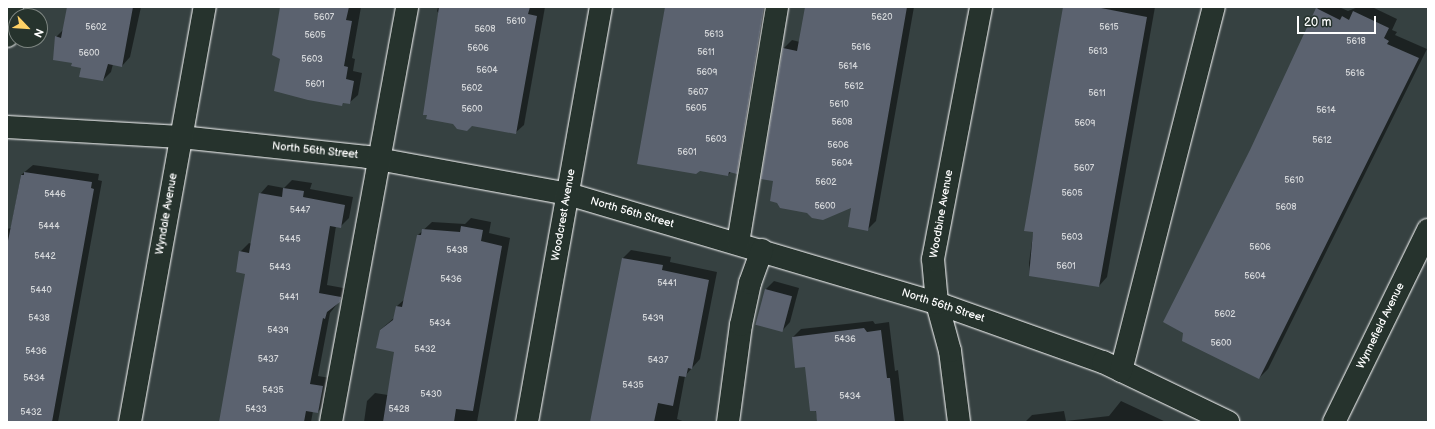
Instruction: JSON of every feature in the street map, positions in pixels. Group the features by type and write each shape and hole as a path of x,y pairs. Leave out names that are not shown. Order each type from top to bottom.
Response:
{"street":[{"path":"7,36 12,7"},
{"name":"Wyndale Avenue","path":"130,422 204,7"},
{"path":"331,422 381,160 407,7"},
{"name":"Woodcrest Avenue","path":"527,422 601,7"},
{"path":"738,243 777,7"},
{"name":"Woodbine Avenue","path":"959,422 950,352 937,303 933,259 981,7"},
{"path":"1121,371 1214,7"},
{"name":"North 56th Street","path":"7,127 181,137 381,160 568,194 762,250 937,303 1121,371 1228,422"},
{"name":"Wynnefield Avenue","path":"1334,422 1428,230"},
{"path":"728,422 741,325 750,283 762,250"}],"building":[{"path":"67,7 133,7 122,67 108,64 103,81 79,77 81,68 71,66 72,63 53,60 55,36 61,38"},
{"path":"280,7 349,7 346,20 352,21 344,66 348,67 346,79 354,81 350,104 343,103 342,106 308,100 274,91 280,59 272,55"},
{"path":"439,7 530,7 528,14 537,16 516,134 472,126 467,131 457,129 453,124 426,119 427,115 423,115"},
{"path":"665,7 764,7 737,174 729,172 728,176 700,171 696,174 637,164"},
{"path":"805,7 907,7 868,231 848,227 851,208 823,220 812,218 807,213 780,208 777,203 770,201 773,181 761,179 783,48 797,51"},
{"path":"1063,7 1096,7 1147,17 1099,287 1029,276 1033,232 1024,231"},
{"path":"1316,8 1340,20 1342,16 1349,20 1353,11 1389,28 1384,38 1389,41 1387,44 1419,58 1259,379 1182,341 1183,333 1163,322 1250,150"},
{"path":"24,172 92,182 91,188 94,189 52,422 7,422 7,246 21,175 24,175"},
{"path":"283,188 304,191 303,197 345,205 341,228 330,226 319,293 341,297 340,302 327,312 325,319 323,318 310,384 323,386 318,413 306,411 304,422 219,422 245,274 236,272 239,251 249,253 259,193 282,197"},
{"path":"461,226 483,230 481,241 502,246 473,411 456,409 454,422 383,422 394,352 376,348 380,330 393,320 396,306 402,307 417,235 421,235 422,229 460,232"},
{"path":"622,258 663,265 662,270 709,280 692,369 688,368 686,377 679,376 673,406 658,403 654,422 590,422"},
{"path":"765,289 792,296 782,332 755,325"},
{"path":"864,328 867,332 881,330 887,378 890,378 895,422 817,422 816,411 810,411 805,367 795,368 792,337"}]}
